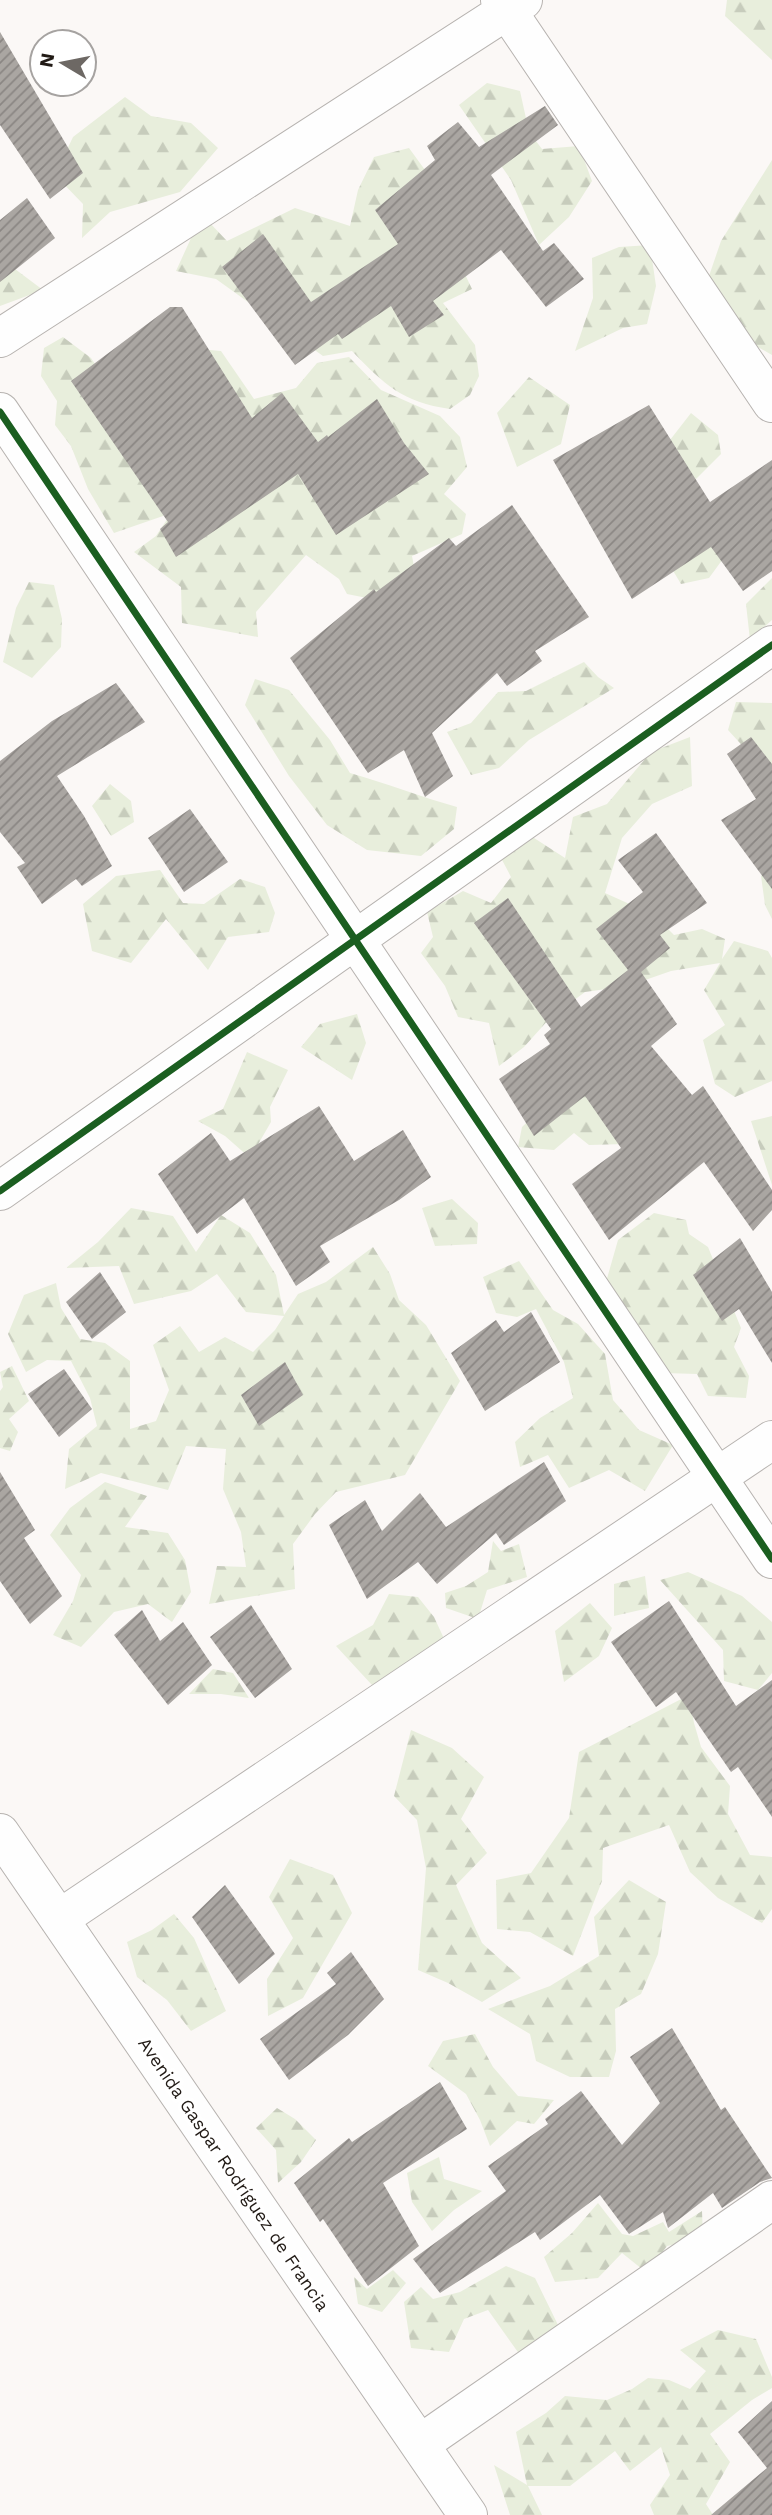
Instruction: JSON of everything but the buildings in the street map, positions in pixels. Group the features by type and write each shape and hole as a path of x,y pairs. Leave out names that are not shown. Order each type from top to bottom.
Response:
{"street":[{"path":"0,338 510,3 772,403"},
{"path":"0,412 772,1559"},
{"path":"0,1191 772,645"},
{"path":"59,1919 772,1440"},
{"name":"Avenida Gaspar Rodríguez de Francia","path":"0,1833 468,2515"},
{"path":"419,2444 772,2200"}],"green space":[{"path":"727,0 772,0 772,60 725,16"},
{"path":"487,83 520,91 529,132 542,149 579,146 592,181 569,217 539,245 511,180 459,105"},
{"path":"125,97 151,116 191,123 218,148 180,192 110,212 82,238 83,204 55,175 73,137"},
{"path":"409,148 425,170 453,249 472,289 443,303 475,345 479,376 470,395 450,409 419,402 395,390 352,351 323,356 216,279 176,271 192,236 208,221 227,241 295,208 350,226 358,190 374,157"},
{"path":"772,160 772,355 749,342 709,276 721,241"},
{"path":"650,245 656,286 647,324 623,328 575,351 593,298 592,258 619,247"},
{"path":"0,259 3,260 43,290 0,306"},
{"path":"63,337 91,358 181,493 163,516 114,533 88,489 71,446 55,425 57,401 41,376 44,348"},
{"path":"188,348 221,351 254,399 296,388 317,363 349,357 381,390 440,416 460,437 467,467 444,494 466,514 462,534 412,556 422,609 347,594 339,579 306,555 256,612 258,637 182,623 181,587 134,552 156,536 176,506"},
{"path":"529,377 570,405 561,444 517,467 497,413"},
{"path":"691,413 718,435 721,454 696,479 663,449"},
{"path":"680,509 736,541 709,578 681,584 666,559"},
{"path":"772,578 772,620 750,640 746,604"},
{"path":"29,582 54,585 62,619 61,647 32,678 3,662 16,608"},
{"path":"584,662 598,677 614,688 529,740 499,768 471,775 447,732 471,723 498,692 526,691"},
{"path":"255,679 289,690 330,740 350,773 457,807 454,829 421,856 367,850 327,825 289,776 245,705"},
{"path":"736,702 772,703 772,764 760,765 728,730"},
{"path":"690,737 692,786 652,804 622,838 605,893 654,915 674,935 702,929 725,939 722,959 734,941 768,951 772,958 772,1081 735,1097 715,1084 703,1040 725,1025 704,990 720,963 671,971 628,986 585,992 550,1018 524,1047 499,1066 489,1023 458,1017 445,986 421,953 433,937 427,912 463,891 491,903 511,877 501,858 531,836 565,858 573,817 607,804 651,752"},
{"path":"110,784 131,801 134,822 111,836 92,806"},
{"path":"772,867 772,919 765,905 761,876"},
{"path":"160,870 183,903 204,904 240,879 265,887 275,913 269,932 228,937 208,970 166,919 131,963 92,951 83,904 116,876"},
{"path":"357,1014 366,1043 352,1080 301,1047 320,1024"},
{"path":"247,1052 288,1070 270,1107 271,1122 250,1158 225,1136 198,1121 223,1109"},
{"path":"599,1070 625,1144 589,1145 574,1133 554,1150 518,1147 522,1127 562,1088"},
{"path":"772,1116 772,1185 751,1121"},
{"path":"452,1199 478,1223 477,1244 435,1246 422,1208"},
{"path":"131,1208 173,1216 196,1252 221,1215 250,1233 276,1275 284,1315 298,1294 326,1282 373,1247 390,1274 399,1300 426,1325 460,1381 405,1475 336,1492 315,1514 293,1544 295,1589 209,1604 217,1566 246,1567 241,1532 223,1489 226,1449 186,1446 168,1490 101,1473 65,1489 69,1449 97,1426 90,1398 71,1361 47,1360 26,1372 8,1334 24,1295 56,1283 61,1308 80,1339 105,1343 130,1361 130,1429 156,1421 169,1390 153,1345 180,1326 199,1352 225,1337 253,1352 275,1330 284,1316 246,1312 217,1274 191,1291 134,1304 119,1266 66,1268 98,1242"},
{"path":"654,1213 686,1220 689,1234 708,1247 741,1328 734,1347 749,1376 746,1398 708,1396 697,1374 664,1373 604,1289 618,1240"},
{"path":"519,1261 553,1310 578,1324 605,1354 613,1400 639,1430 673,1445 645,1491 609,1470 569,1488 548,1455 520,1467 515,1442 540,1418 573,1398 564,1362 536,1309 517,1317 496,1313 483,1277"},
{"path":"12,1366 29,1401 9,1419 18,1432 10,1451 0,1448 0,1391 3,1387 0,1372"},
{"path":"105,1482 147,1496 125,1527 168,1533 185,1560 191,1592 172,1622 148,1604 114,1612 81,1647 53,1635 73,1601 81,1575 50,1535 70,1508"},
{"path":"493,1541 501,1551 519,1544 527,1577 487,1590 478,1619 446,1608 445,1593 466,1586 488,1572"},
{"path":"688,1572 742,1596 772,1622 772,1673 758,1690 724,1681 723,1650 660,1580"},
{"path":"645,1576 649,1608 614,1616 614,1584"},
{"path":"389,1594 418,1597 434,1617 447,1645 413,1666 372,1685 336,1646 373,1625"},
{"path":"590,1603 612,1628 599,1656 564,1682 555,1631"},
{"path":"213,1669 233,1673 249,1698 221,1694 189,1694"},
{"path":"689,1695 701,1747 730,1786 728,1814 750,1855 772,1857 772,1909 762,1923 718,1898 690,1872 669,1825 603,1848 602,1881 573,1956 530,1932 497,1929 496,1880 531,1873 569,1818 579,1752"},
{"path":"411,1730 452,1748 484,1777 461,1819 487,1853 456,1885 482,1943 521,1978 482,2002 418,1970 426,1868 417,1820 394,1796"},
{"path":"290,1859 333,1875 352,1913 303,1998 268,2016 267,1979 293,1938 269,1897"},
{"path":"629,1880 666,1902 658,1954 641,1994 615,2009 616,2051 609,2077 570,2077 536,2061 530,2034 488,2009 550,1986 599,1956 594,1917"},
{"path":"174,1914 194,1938 226,2011 191,2031 167,2000 137,1977 127,1942 152,1930"},
{"path":"475,2034 493,2067 518,2096 554,2100 534,2124 517,2121 490,2146 466,2094 428,2066 443,2041"},
{"path":"277,2108 295,2119 316,2140 301,2162 278,2183 276,2150 256,2128"},
{"path":"439,2157 444,2179 482,2191 454,2210 432,2231 412,2202 407,2173"},
{"path":"598,2203 622,2234 633,2236 663,2222 669,2232 702,2211 703,2238 667,2246 647,2273 622,2253 598,2278 555,2282 544,2257 572,2233"},
{"path":"506,2266 535,2278 559,2327 520,2355 488,2310 464,2319 449,2352 411,2348 404,2302 421,2287 433,2299 460,2292"},
{"path":"393,2270 406,2283 382,2312 358,2304 354,2277 367,2289"},
{"path":"718,2330 756,2339 772,2377 772,2388 752,2400 710,2434 730,2462 706,2504 713,2515 654,2515 650,2505 670,2475 661,2447 630,2471 615,2451 570,2486 528,2486 542,2515 510,2515 494,2465 527,2485 516,2432 546,2413 565,2396 607,2400 632,2389 648,2378 669,2380 690,2389 706,2371 680,2350"}],"cycle path":[{"path":"0,412 772,1559"},
{"path":"0,1191 772,645"}]}
